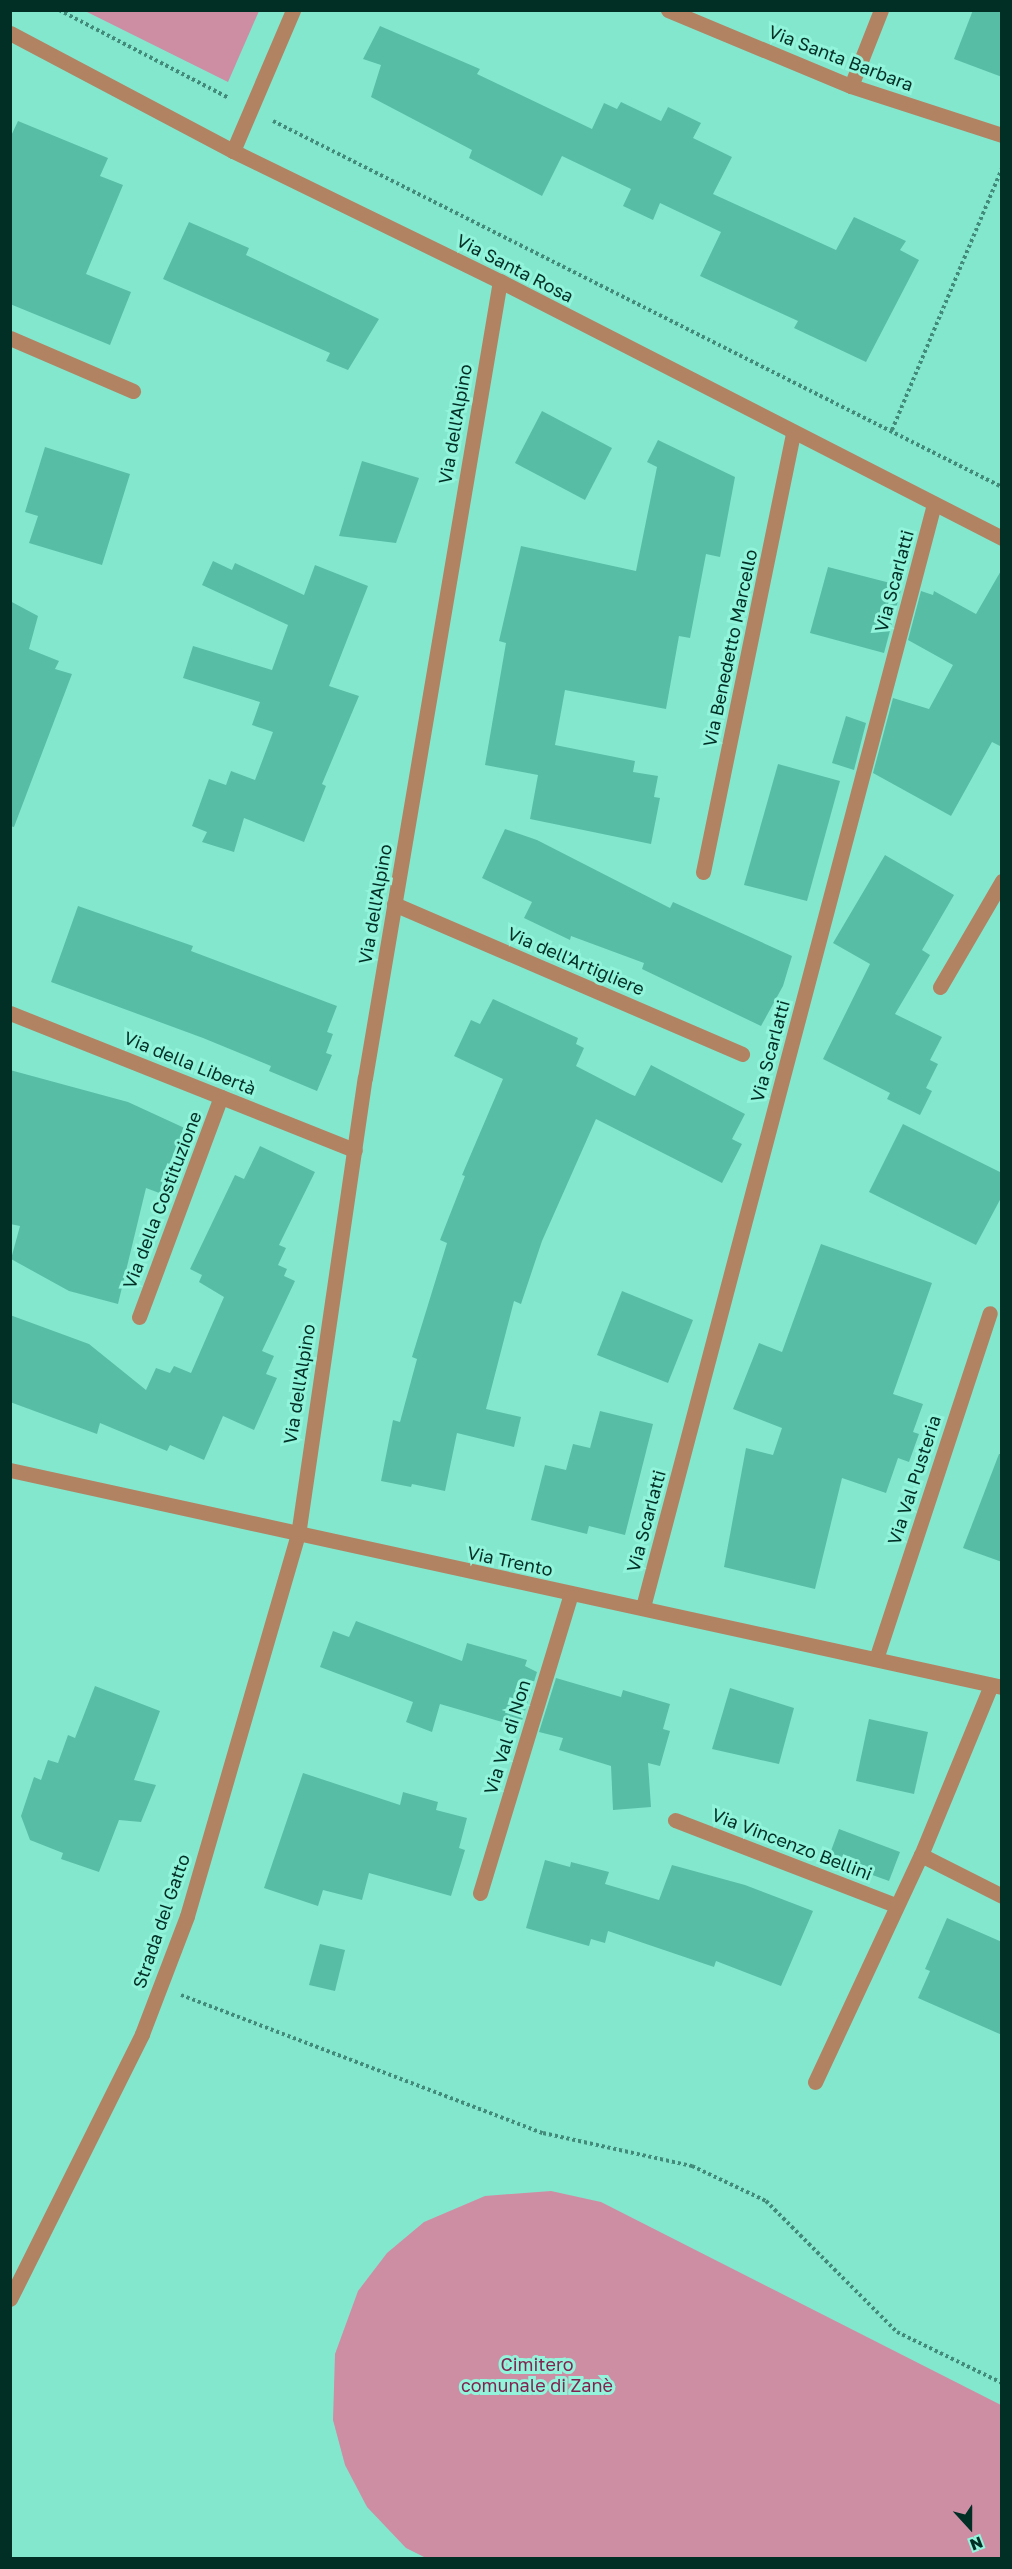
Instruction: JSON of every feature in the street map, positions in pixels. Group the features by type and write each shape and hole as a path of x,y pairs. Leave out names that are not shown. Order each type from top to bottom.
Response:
{"street":[{"path":"232,151 292,10"},
{"name":"Via Santa Barbara","path":"668,10 851,86 1002,135"},
{"path":"851,86 881,10"},
{"name":"Via Santa Rosa","path":"10,33 232,151 500,281 1002,538"},
{"name":"Via dell'Alpino","path":"298,1535 394,904 500,281"},
{"path":"10,338 133,391"},
{"name":"Via Benedetto Marcello","path":"703,872 793,432"},
{"name":"Via Scarlatti","path":"643,1607 934,504"},
{"path":"940,987 1002,881"},
{"name":"Via dell'Artigliere","path":"394,904 742,1054"},
{"name":"Via della Libertà","path":"10,1013 355,1150"},
{"name":"Via della Costituzione","path":"139,1317 221,1097"},
{"name":"Via Val Pusteria","path":"876,1659 990,1313"},
{"name":"Via Trento","path":"10,1470 298,1535 571,1594 643,1607 996,1686"},
{"name":"Strada del Gatto","path":"12,2292 142,2034 187,1916 298,1535"},
{"name":"Via Val di Non","path":"480,1893 571,1594"},
{"path":"815,2082 895,1905 921,1855 996,1686"},
{"name":"Via Vincenzo Bellini","path":"675,1820 895,1905"},
{"path":"921,1855 1002,1896"}],"path":[{"path":"59,10 221,93"},
{"path":"280,124 1002,487"},
{"path":"892,430 1002,168"},
{"path":"160,1987 543,2133 692,2166 766,2201 897,2332 1002,2383"}],"green space":[{"path":"259,10 228,82 85,11"},
{"name":"Cimitero comunale di Zanè","path":"551,2191 601,2202 1001,2405 1001,2558 426,2558 406,2548 367,2507 345,2465 333,2420 335,2354 358,2291 387,2253 424,2222 485,2196"}],"building":[{"path":"973,10 1002,10 1002,77 954,59"},
{"path":"380,26 480,69 477,74 592,129 604,103 617,109 621,102 661,121 668,107 701,123 693,138 732,157 713,194 836,250 854,217 906,241 900,250 919,260 866,362 794,328 798,321 700,276 721,232 660,203 653,220 623,206 631,189 562,156 542,196 469,158 472,150 371,97 381,65 363,59"},
{"path":"18,121 108,158 100,176 123,185 86,274 131,292 110,345 10,304 10,138"},
{"path":"189,222 249,248 246,255 379,319 348,370 326,361 330,353 163,279"},
{"path":"542,411 612,448 585,500 515,463"},
{"path":"658,440 735,477 720,557 706,554 690,638 679,636 666,709 565,690 555,745 635,761 633,772 658,776 654,797 660,798 651,844 530,819 538,775 485,765 506,643 499,641 521,546 636,571 657,467 647,462"},
{"path":"45,447 130,474 102,565 29,543 38,516 25,512"},
{"path":"362,461 419,478 396,543 339,536"},
{"path":"213,561 232,570 235,563 304,595 315,565 368,586 329,686 359,696 322,784 326,786 304,842 244,818 234,852 202,842 207,832 192,826 209,779 226,785 231,771 255,780 273,732 252,725 260,702 183,678 193,646 272,670 288,625 202,585"},
{"path":"828,567 902,586 884,653 810,633"},
{"path":"1002,569 1002,747 992,742 951,816 873,773 893,698 929,709 953,665 908,640 921,591 933,595 934,591 976,614"},
{"path":"10,601 38,616 29,649 59,661 55,669 72,674 14,827 10,826"},
{"path":"846,716 866,723 854,770 832,763"},
{"path":"778,764 840,781 807,901 744,885"},
{"path":"505,829 537,840 670,908 673,902 792,956 783,986 761,1026 642,969 644,963 571,936 570,940 524,918 532,902 482,878"},
{"path":"885,855 954,895 922,950 930,955 895,1014 942,1037 930,1060 938,1064 926,1088 932,1091 920,1115 887,1099 890,1093 823,1059 870,964 833,943"},
{"path":"78,906 193,946 191,951 337,1006 327,1032 333,1034 326,1053 332,1055 317,1091 269,1071 271,1066 203,1038 51,982"},
{"path":"493,999 578,1038 576,1044 584,1048 576,1066 630,1094 635,1096 651,1065 745,1114 732,1139 742,1144 722,1183 596,1119 542,1241 521,1304 514,1301 486,1409 521,1417 514,1447 457,1433 445,1491 412,1484 411,1487 381,1481 393,1420 400,1422 417,1359 412,1357 447,1243 440,1240 465,1176 462,1175 503,1079 454,1056 471,1020 480,1024"},
{"path":"10,1070 128,1102 191,1131 162,1194 146,1188 118,1304 69,1291 11,1259 20,1226 10,1224"},
{"path":"903,1124 1002,1173 1002,1196 976,1245 869,1192"},
{"path":"260,1146 315,1172 279,1245 286,1248 278,1265 287,1269 284,1276 295,1281 262,1351 274,1356 266,1374 277,1378 254,1430 223,1416 204,1460 170,1445 167,1451 100,1423 97,1434 10,1402 10,1315 89,1344 146,1390 156,1368 170,1373 174,1366 191,1373 224,1297 199,1282 202,1275 190,1269 235,1175 244,1179"},
{"path":"821,1244 932,1283 893,1394 923,1404 913,1432 919,1434 909,1462 898,1458 886,1493 842,1478 815,1589 724,1567 746,1448 773,1455 782,1428 733,1409 759,1343 782,1352"},
{"path":"622,1291 693,1320 668,1383 597,1355"},
{"path":"600,1411 653,1424 625,1535 589,1526 587,1534 531,1520 545,1465 566,1470 573,1444 590,1448"},
{"path":"999,1454 1002,1454 1002,1562 963,1548"},
{"path":"356,1621 462,1661 467,1643 527,1660 525,1666 537,1672 520,1727 440,1704 432,1732 406,1722 413,1702 320,1667 333,1631 349,1637"},
{"path":"556,1678 621,1697 623,1690 670,1704 663,1729 670,1731 660,1766 648,1763 651,1807 613,1810 611,1766 559,1750 563,1738 539,1732"},
{"path":"95,1686 160,1711 134,1780 156,1785 141,1822 119,1820 99,1872 61,1859 63,1853 30,1840 21,1816 34,1777 41,1780 48,1760 58,1763 68,1735 75,1738"},
{"path":"730,1688 794,1708 779,1764 712,1749"},
{"path":"869,1719 928,1732 914,1794 856,1781"},
{"path":"303,1773 400,1805 403,1792 438,1802 436,1810 467,1818 459,1848 465,1850 451,1896 369,1873 362,1900 323,1890 318,1906 264,1888"},
{"path":"839,1829 900,1852 889,1881 828,1859"},
{"path":"545,1860 570,1867 571,1862 609,1872 605,1884 659,1900 672,1865 745,1885 813,1911 781,1986 716,1961 714,1967 608,1931 605,1943 591,1939 589,1946 526,1928"},
{"path":"947,1918 1002,1942 1002,2035 918,1998 930,1971 925,1969"},
{"path":"320,1944 345,1950 335,1991 309,1985"}]}
